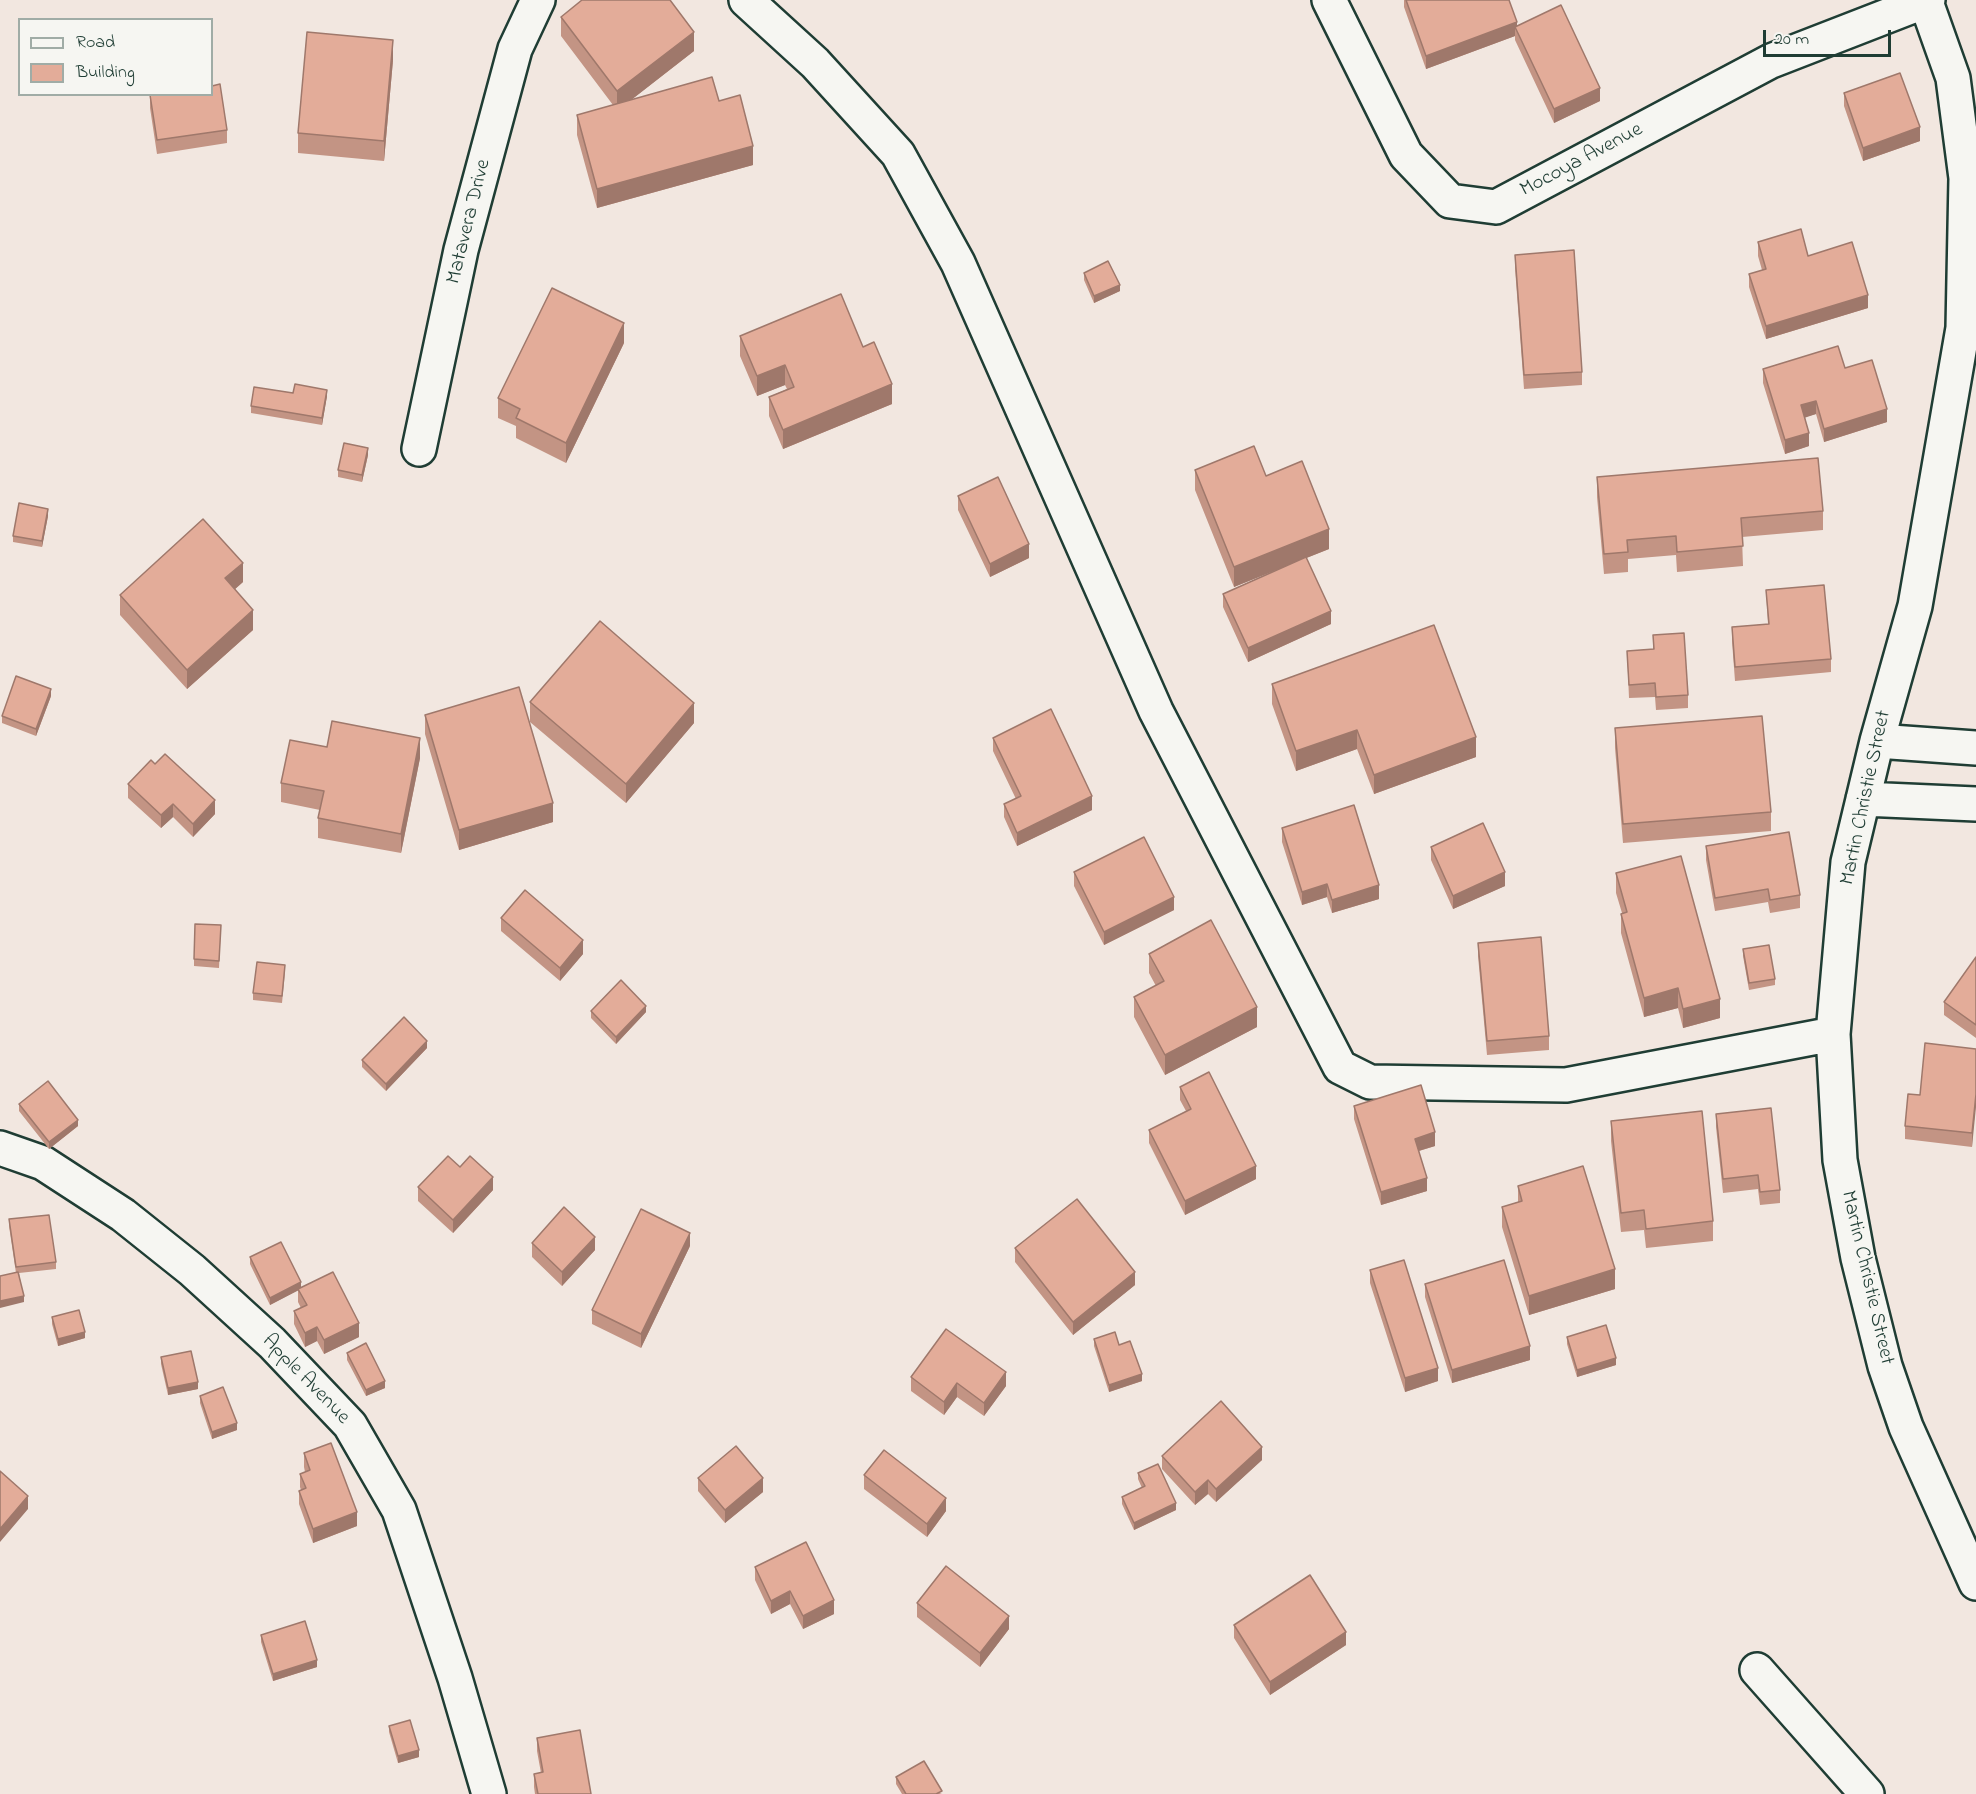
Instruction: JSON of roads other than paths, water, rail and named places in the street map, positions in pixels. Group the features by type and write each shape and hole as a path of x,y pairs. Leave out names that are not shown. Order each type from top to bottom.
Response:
{"street":[{"name":"Matavera Drive","path":"419,448 460,250 515,49 538,0"},
{"path":"746,0 814,63 898,154 904,164 958,263 1156,711 1340,1067 1370,1082 1566,1085 1833,1034"},
{"name":"Mocoya Avenue","path":"1329,0 1406,155 1450,201 1496,207 1771,61 1927,1"},
{"name":"Martin Christie Street","path":"1927,1 1953,78 1966,177 1963,328 1915,606 1877,741 1848,862 1833,1034 1840,1160 1858,1258 1885,1366 1906,1427 1976,1583"},
{"path":"1877,741 1976,748"},
{"path":"1863,799 1976,804"},
{"name":"Apple Avenue","path":"0,1148 43,1163 123,1215 192,1270 272,1343 350,1425 399,1510 455,1678 489,1794"},
{"path":"1757,1670 1867,1794"}]}
